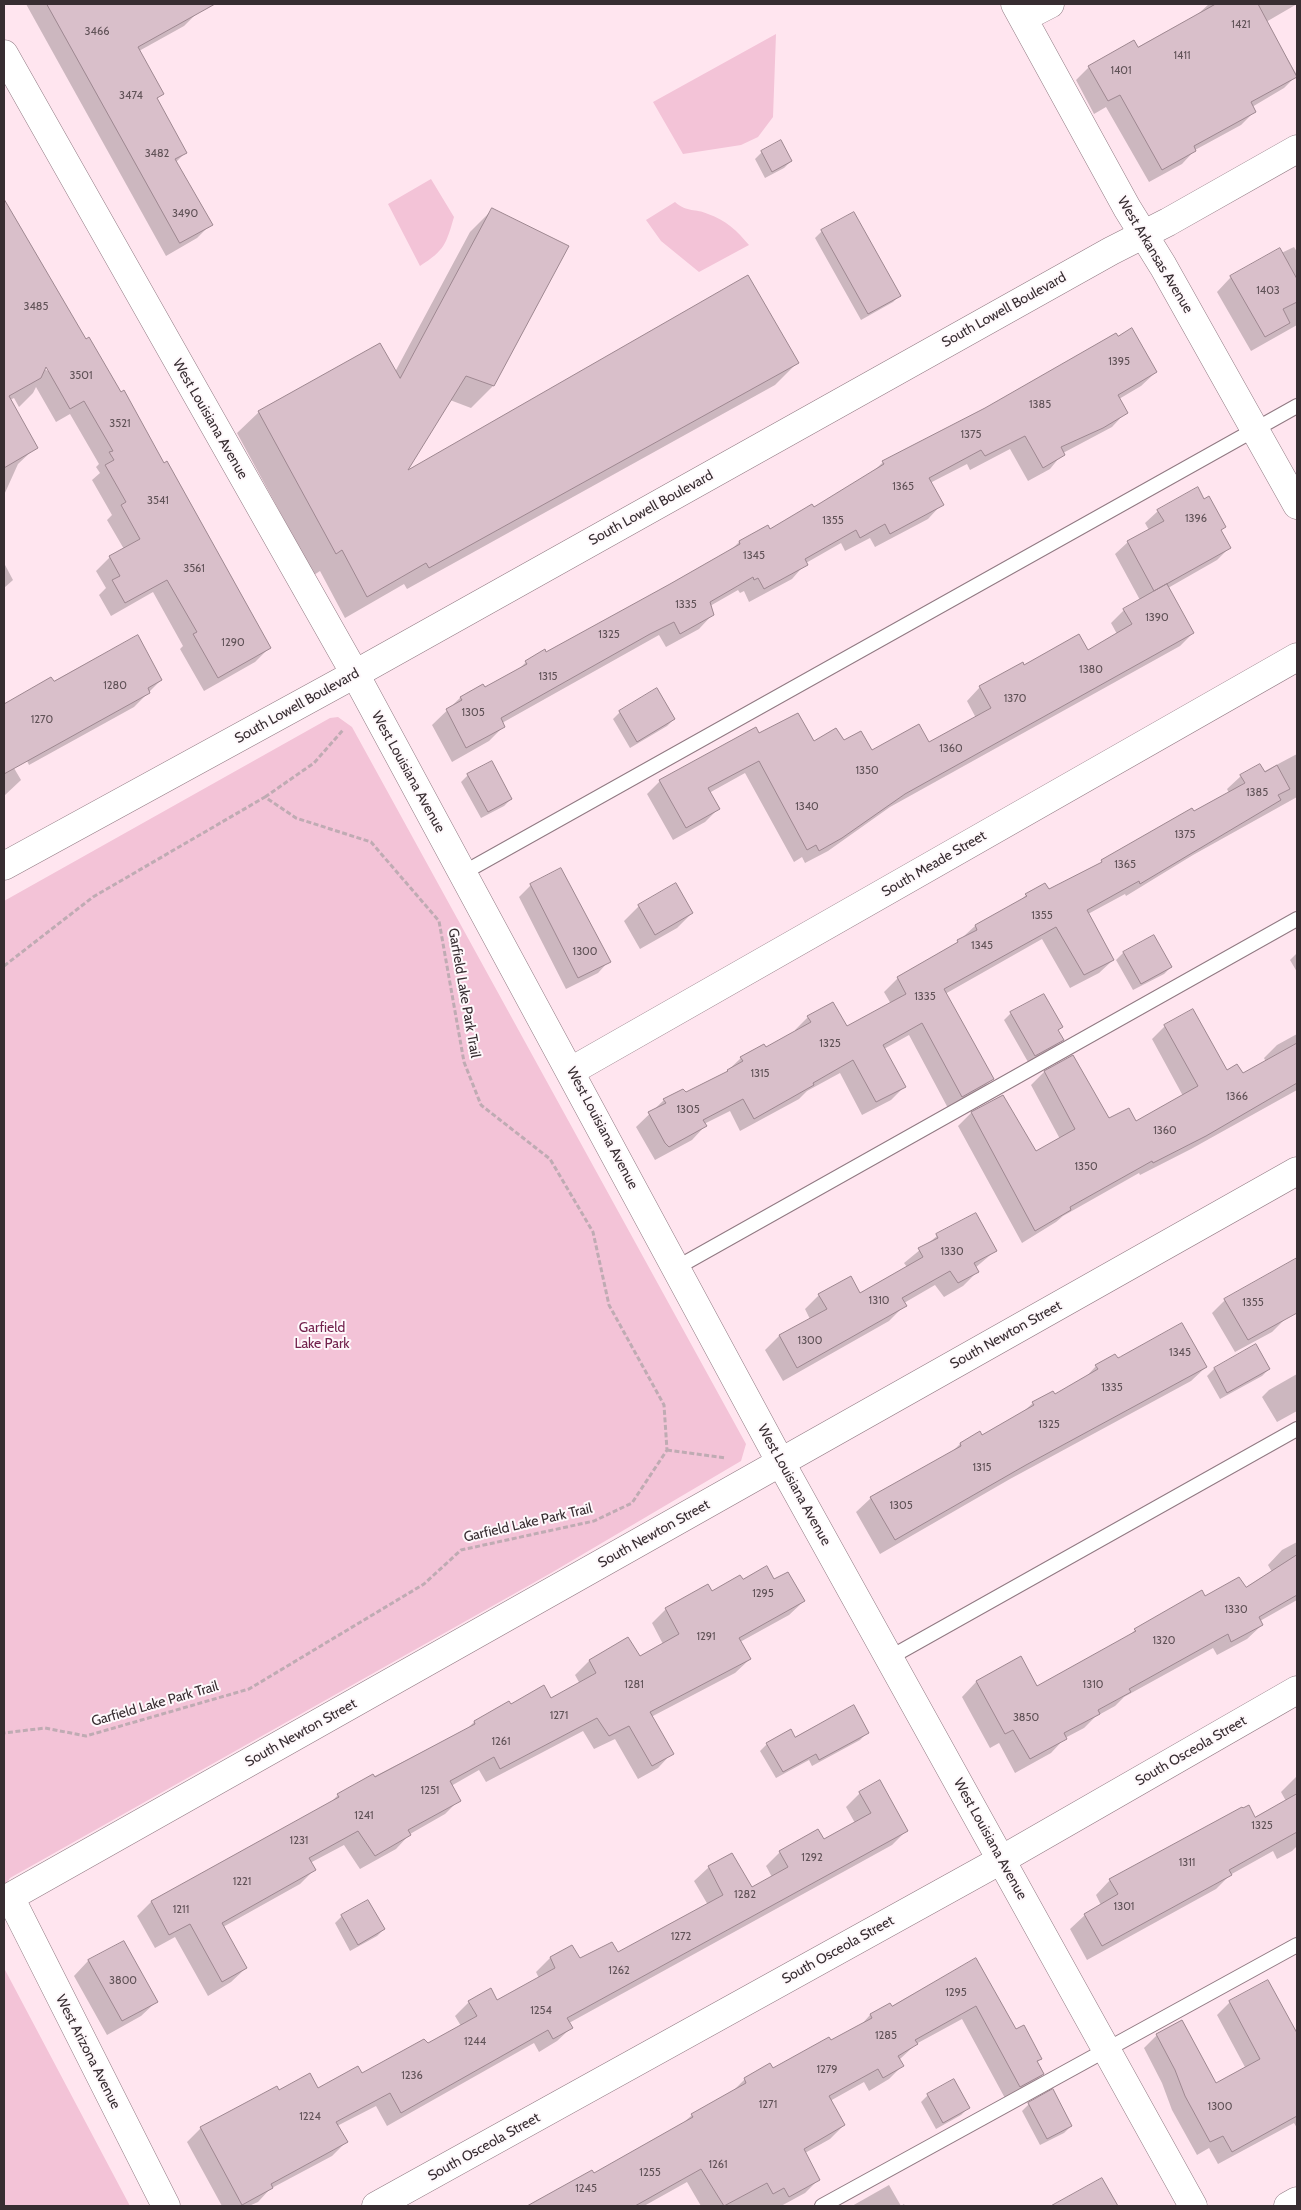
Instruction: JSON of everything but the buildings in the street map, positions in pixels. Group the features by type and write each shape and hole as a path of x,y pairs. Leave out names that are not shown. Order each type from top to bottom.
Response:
{"street":[{"path":"1019,11 1050,4"},
{"name":"West Arkansas Avenue","path":"1019,11 1127,208 1144,234 1256,428 1297,505"},
{"name":"West Louisiana Avenue","path":"4,54 355,674 781,1463 1193,2206"},
{"name":"South Lowell Boulevard","path":"4,866 355,674 1297,149"},
{"name":"South Meade Street","path":"571,1071 1297,657"},
{"name":"South Newton Street","path":"10,1897 1297,1171"},
{"name":"South Osceola Street","path":"376,2206 1001,1860 1297,1690"},
{"name":"West Arizona Avenue","path":"10,1897 166,2206"},
{"path":"1288,2206 1297,2201"}],"lane":[{"path":"463,873 1297,406"},
{"path":"676,1268 1297,920"},
{"path":"889,1658 1297,1429"},
{"path":"822,2206 1297,1945"}],"path":[{"path":"4,966 93,896 265,796 314,763 343,730"},
{"name":"Garfield Lake Park Trail","path":"4,1733 45,1728 86,1736 249,1689 424,1584 461,1550 594,1521 632,1503 667,1450 664,1405 609,1305 593,1232 550,1159 481,1105 464,1062 439,922 371,842 296,818 265,796"},
{"path":"667,1450 741,1461 752,1479"}],"green space":[{"path":"776,34 773,117 758,137 741,145 683,154 653,102"},
{"path":"431,179 454,217 449,234 440,251 420,266 388,204"},
{"path":"675,202 684,208 703,212 720,219 736,231 749,245 699,272 661,241 646,220"},
{"name":"Garfield Lake Park","path":"338,717 352,727 746,1444 741,1461 551,1573 10,1878 4,1887 4,901 330,718"},
{"path":"4,1968 130,2206 4,2206"}]}
